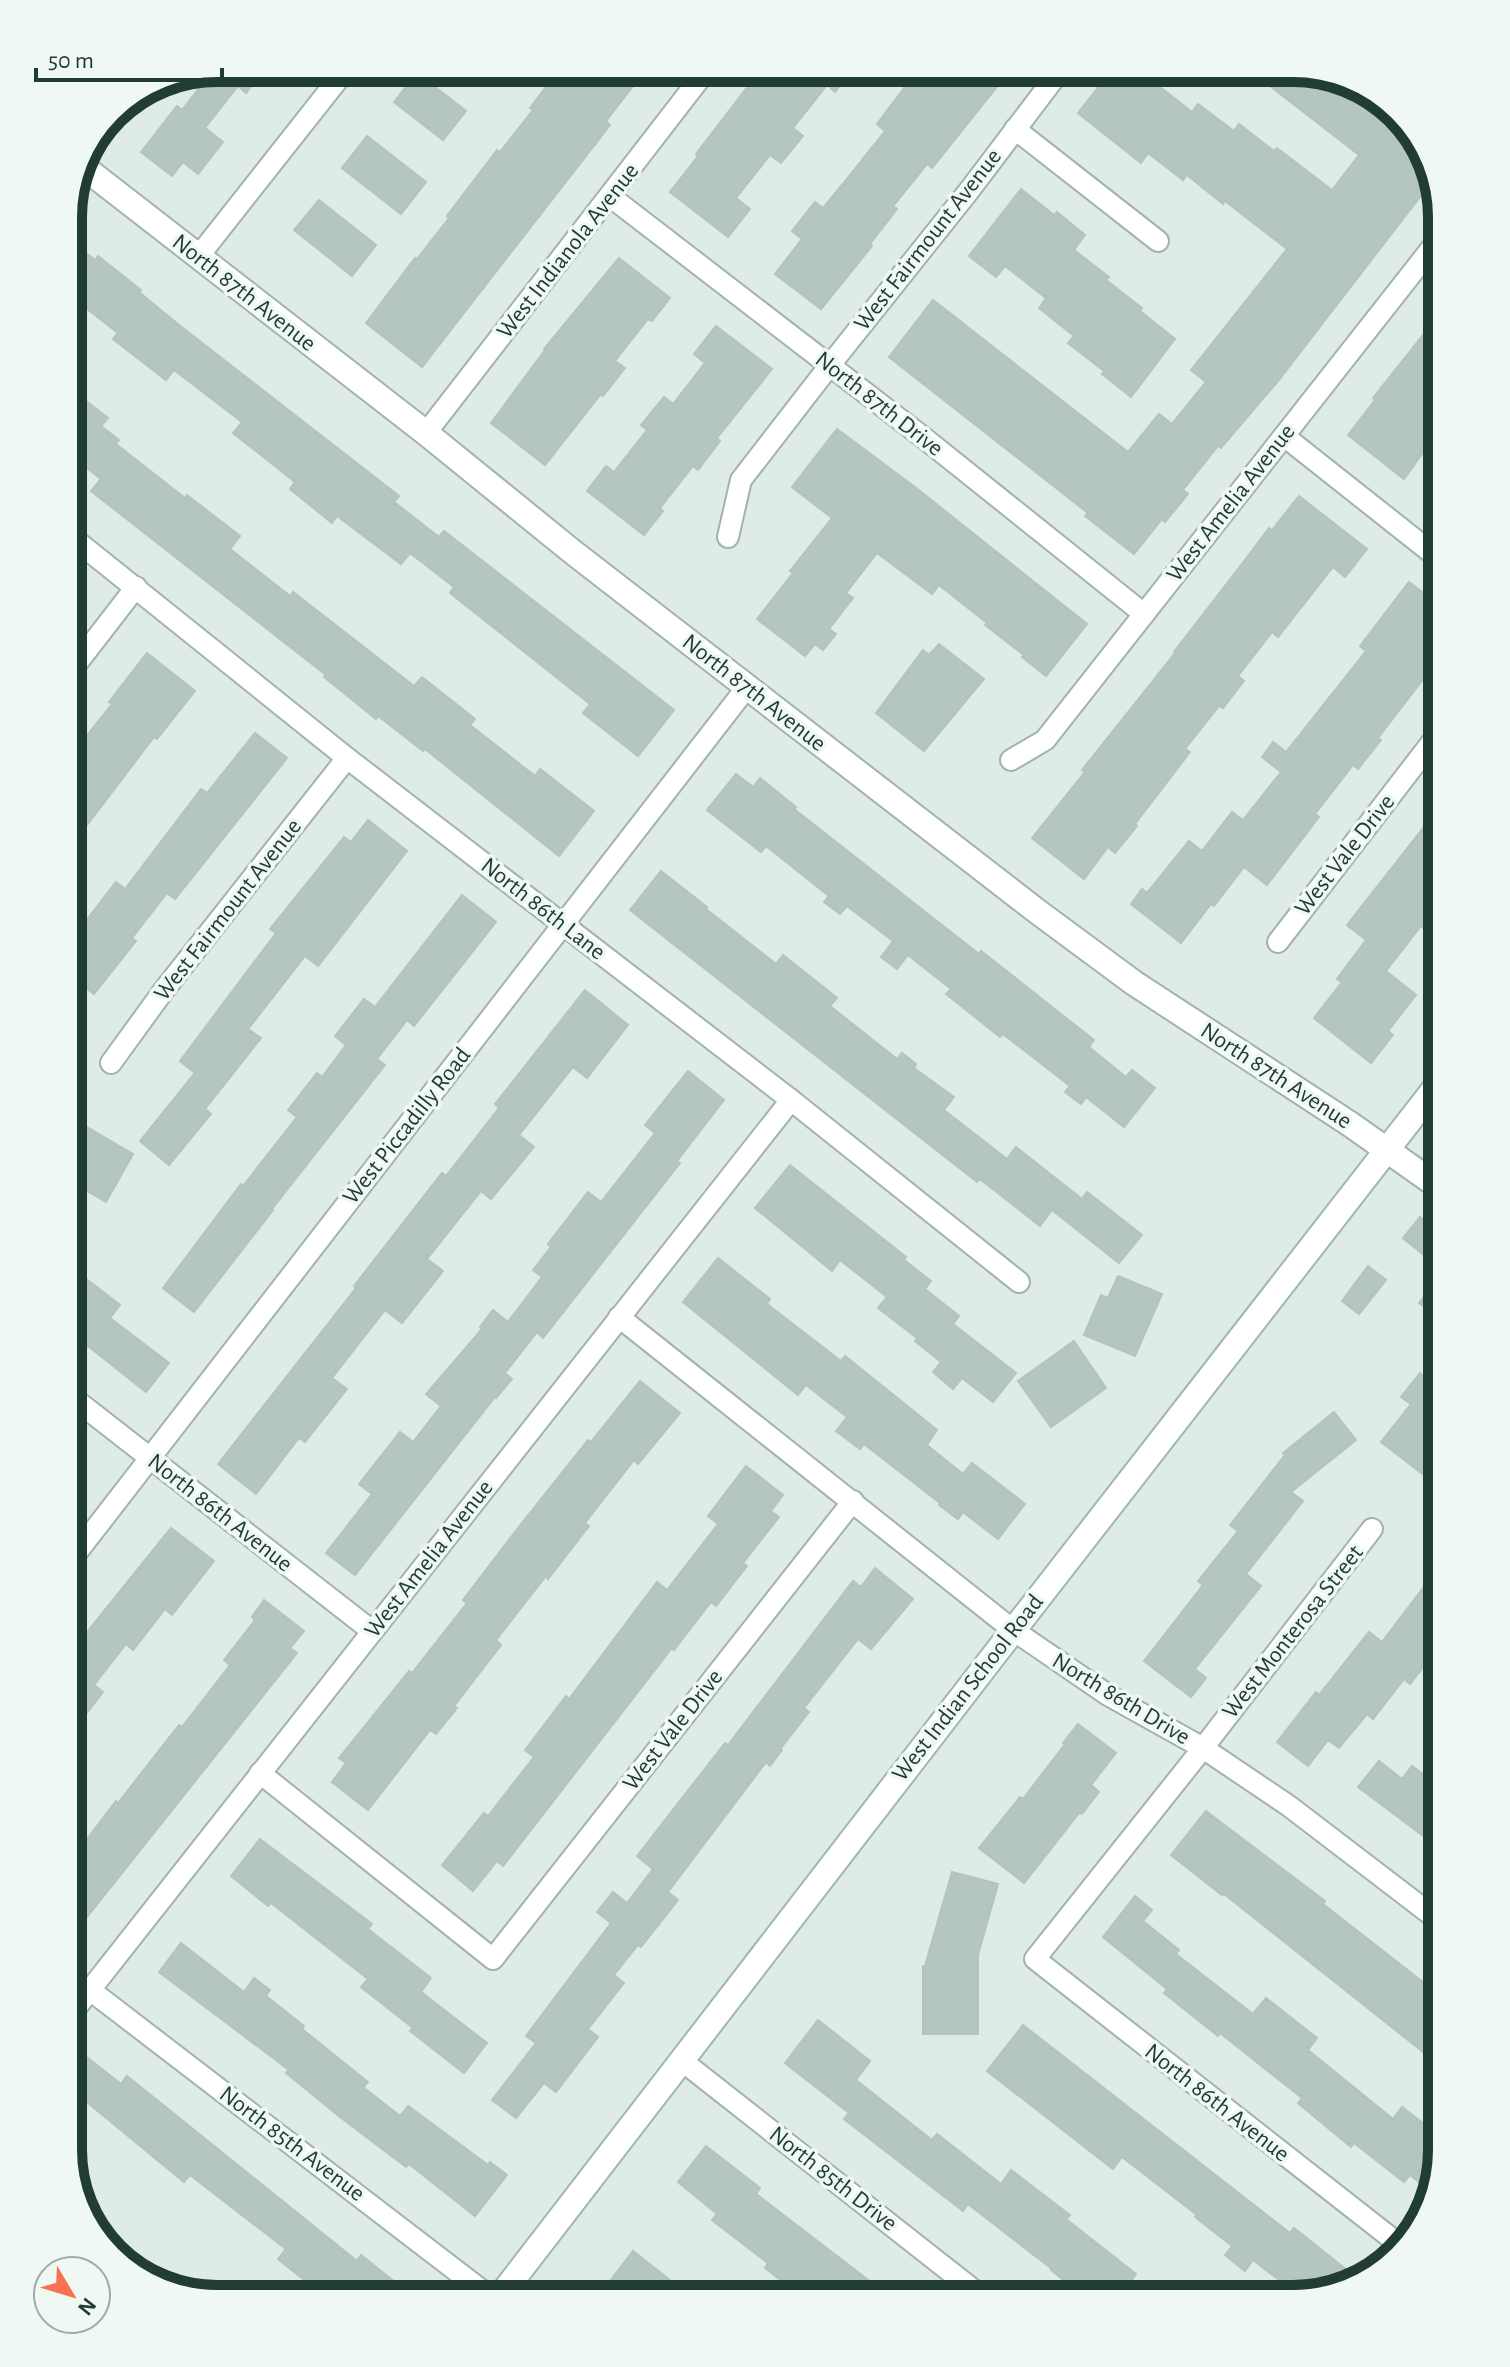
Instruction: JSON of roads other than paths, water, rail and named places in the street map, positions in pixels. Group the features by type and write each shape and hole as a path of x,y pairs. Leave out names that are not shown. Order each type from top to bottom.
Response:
{"street":[{"path":"198,257 336,82"},
{"name":"West Indianola Avenue","path":"426,433 697,82"},
{"name":"West Fairmount Avenue","path":"728,537 741,480 1051,82"},
{"path":"1015,129 1158,241"},
{"name":"North 87th Avenue","path":"90,172 426,433 574,553 1038,912 1134,983 1388,1149 1428,1179"},
{"name":"North 87th Drive","path":"611,197 830,365 1144,614"},
{"name":"West Amelia Avenue","path":"1011,760 1045,740 1428,253"},
{"path":"1284,436 1428,550"},
{"name":"North 86th Lane","path":"82,545 347,758 791,1100 1019,1282"},
{"path":"82,657 136,587"},
{"name":"West Piccadilly Road","path":"82,1546 747,687"},
{"name":"West Vale Drive","path":"1278,942 1428,747"},
{"name":"West Fairmount Avenue","path":"111,1063 347,758"},
{"name":"West Indian School Road","path":"513,2285 681,2060 1428,1097"},
{"name":"West Amelia Avenue","path":"82,2000 791,1100"},
{"name":"North 86th Drive","path":"619,1317 1013,1630 1108,1695 1203,1748 1289,1806 1428,1912"},
{"name":"North 86th Avenue","path":"82,1405 372,1631"},
{"name":"West Vale Drive","path":"260,1773 493,1959 853,1501"},
{"name":"West Monterosa Street","path":"1035,1959 1372,1529"},
{"name":"North 86th Avenue","path":"1035,1959 1394,2240"},
{"name":"North 85th Avenue","path":"90,1990 492,2285"},
{"name":"North 85th Drive","path":"681,2060 967,2285"}]}
